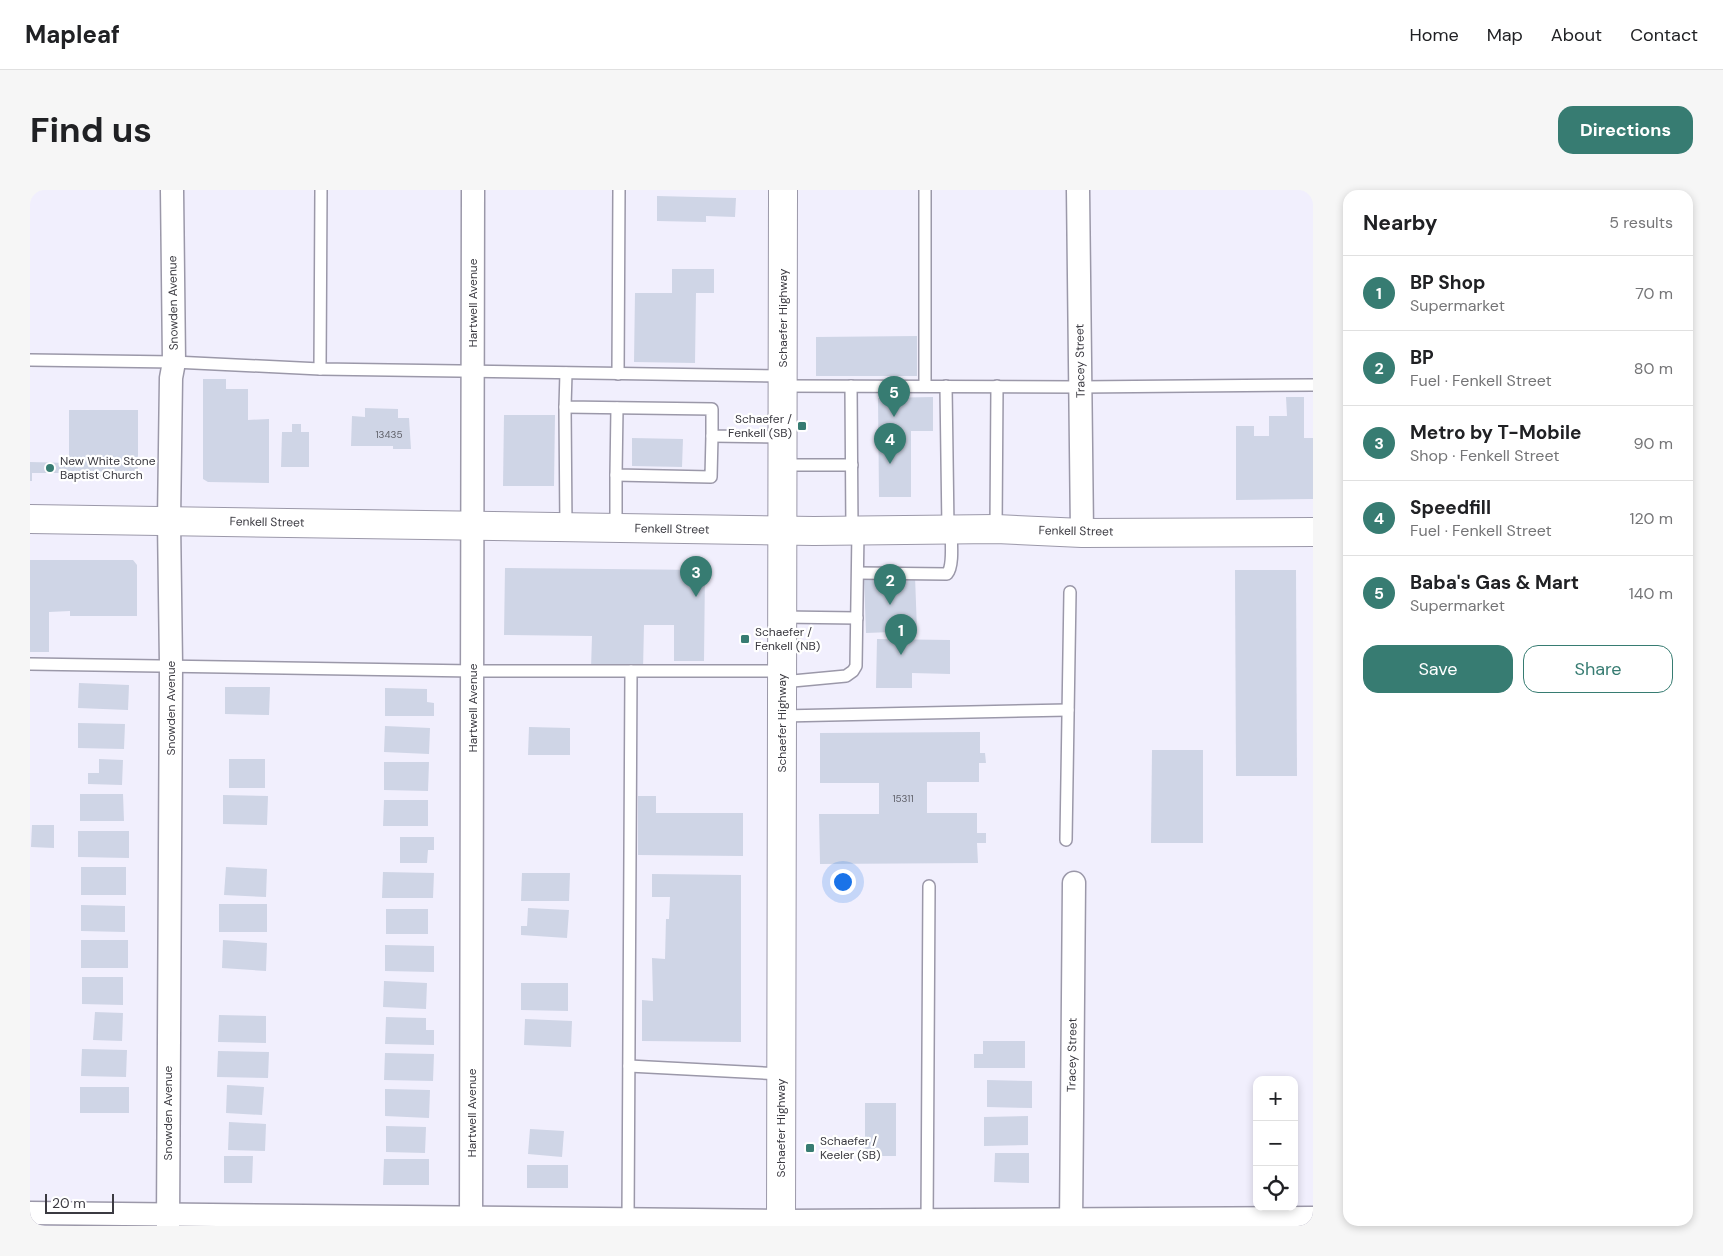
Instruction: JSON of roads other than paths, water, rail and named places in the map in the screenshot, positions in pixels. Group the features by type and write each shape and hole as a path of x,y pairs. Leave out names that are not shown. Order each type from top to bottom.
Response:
{"street":[{"name":"Snowden Avenue","path":"168,1220 171,378 174,362 172,190"},
{"name":"Hartwell Avenue","path":"471,1222 473,190"},
{"name":"Schaefer Highway","path":"781,1224 783,190"},
{"name":"Tracey Street","path":"1078,190 1082,532"},
{"name":"Fenkell Street","path":"30,519 783,531 996,529 1082,532 1313,532"},
{"name":"Tracey Street","path":"1071,1223 1074,883"},
{"path":"30,1213 168,1220 781,1224 1071,1223 1313,1218"}],"lane":[{"path":"320,190 320,369"},
{"path":"618,374 619,190"},
{"path":"925,190 925,386"},
{"path":"30,360 174,362 320,369 618,374 851,386 1313,385"},
{"path":"566,374 566,528"},
{"path":"30,664 473,671 631,671 846,676 856,666 858,618 851,386"},
{"path":"858,572 947,574 950,572 946,386"},
{"path":"996,529 997,386"},
{"path":"565,407 712,409 711,477 616,475"},
{"path":"616,528 618,408"},
{"path":"712,436 783,437"},
{"path":"783,465 852,465"},
{"path":"1066,840 1070,592"},
{"path":"782,617 858,618"},
{"path":"619,1222 629,1066 631,671"},
{"path":"782,716 1068,710"},
{"path":"927,1223 929,886"},
{"path":"629,1066 781,1074"}],"place":[{"name":"Baba's Gas & Mart","path":"894,417"},
{"name":"Schaefer / Fenkell (SB)","path":"802,426"},
{"name":"Speedfill","path":"890,464"},
{"name":"New White Stone Baptist Church","path":"50,468"},
{"name":"Metro by T-Mobile","path":"696,597"},
{"name":"BP","path":"890,605"},
{"name":"Schaefer / Fenkell (NB)","path":"745,639"},
{"name":"BP Shop","path":"901,655"},
{"name":"Schaefer / Keeler (SB)","path":"810,1148"}]}
